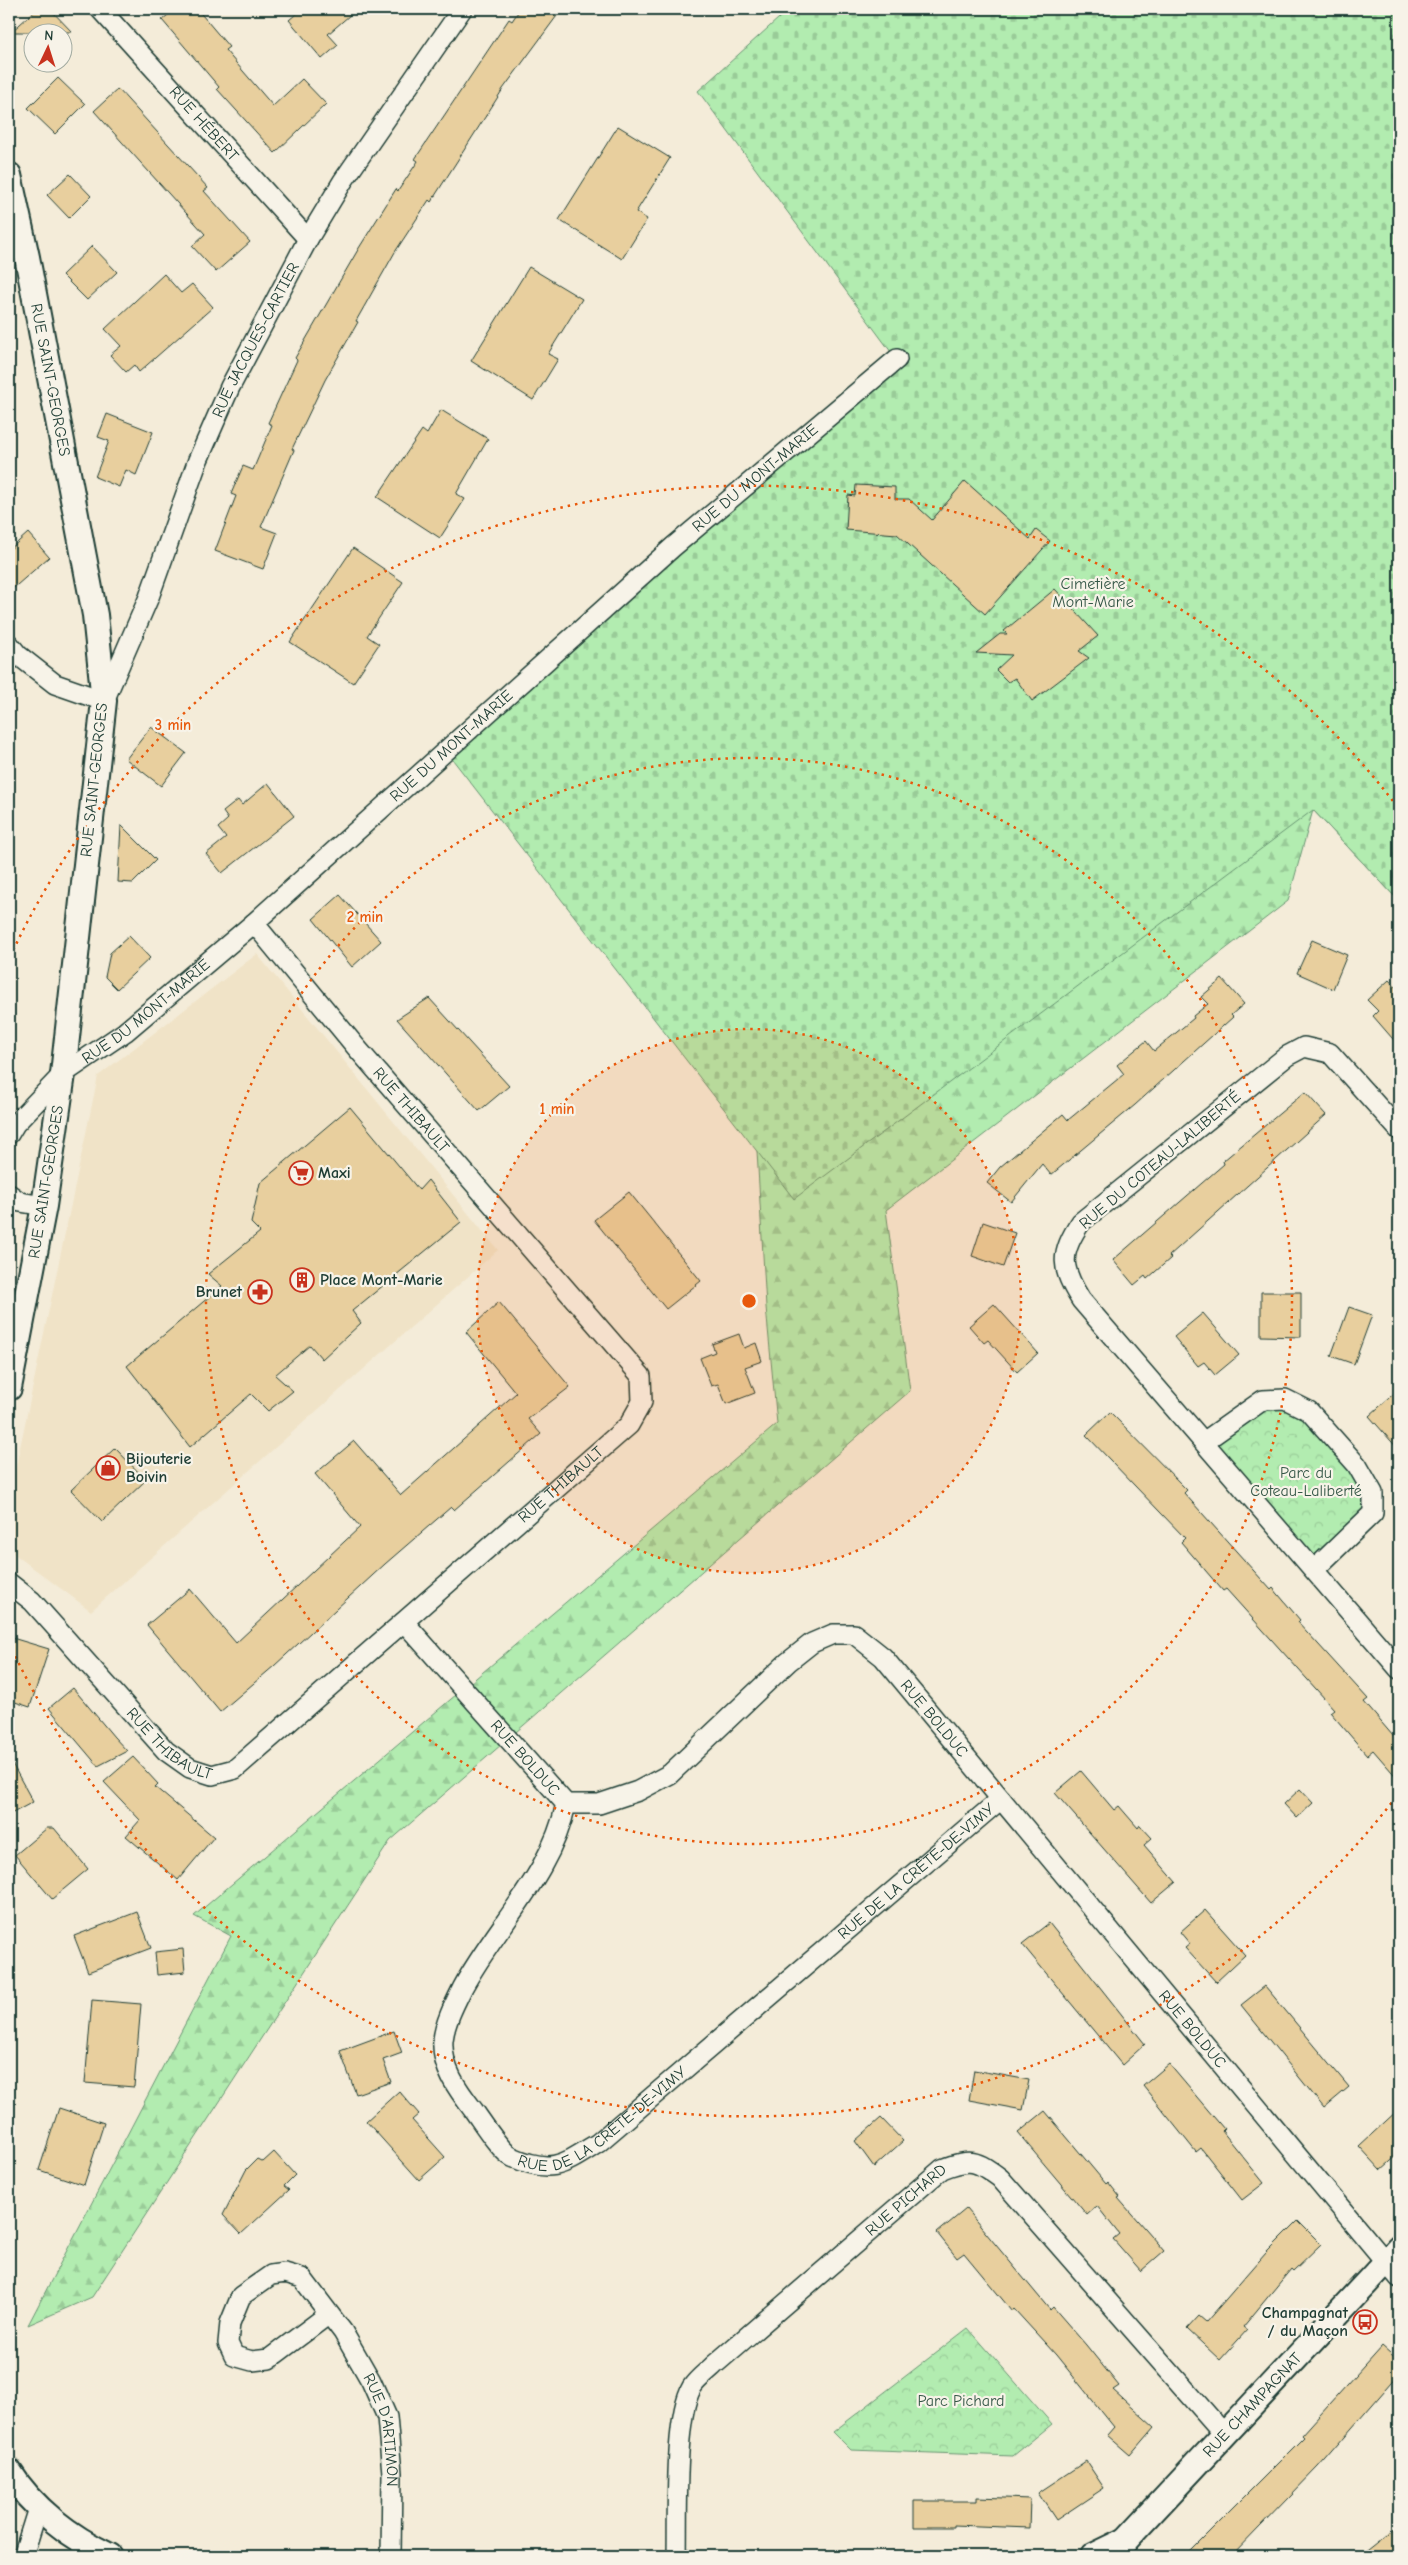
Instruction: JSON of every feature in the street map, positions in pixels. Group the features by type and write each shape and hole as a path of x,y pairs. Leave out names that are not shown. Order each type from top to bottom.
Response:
{"street":[{"name":"RUE HÉBERT","path":"100,9 308,239"},
{"name":"RUE JACQUES-CARTIER","path":"104,701 149,597 198,460 230,387 308,239 343,181 462,9"},
{"name":"RUE SAINT-GEORGES","path":"9,175 28,257 94,605 104,701 63,1074 44,1206 9,1388"},
{"name":"RUE DU MONT-MARIE","path":"9,1134 15,1124 63,1074 125,1032 254,923 673,546 898,359"},
{"path":"9,644 18,655 55,684 104,701"},
{"name":"RUE THIBAULT","path":"9,1583 32,1601 166,1751 190,1768 212,1775 235,1769 629,1425 642,1402 641,1376 356,1047 254,923"},
{"name":"RUE DU COTEAU-LALIBERTÉ","path":"1399,1130 1330,1053 1304,1046 1287,1056 1081,1222 1070,1238 1064,1261 1067,1278 1081,1300 1206,1442 1399,1669"},
{"path":"9,1194 20,1202 44,1206"},
{"path":"1206,1442 1263,1400 1285,1399 1309,1411 1357,1464 1373,1492 1373,1513 1315,1569"},
{"name":"RUE BOLDUC","path":"404,1622 566,1804 599,1804 638,1792 670,1774 788,1662 812,1643 833,1634 854,1634 883,1657 1001,1800 1395,2262"},
{"name":"RUE DE LA CRÊTE-DE-VIMY","path":"566,1804 561,1829 549,1855 476,1962 452,2009 443,2040 453,2085 509,2156 530,2165 553,2168 598,2143 1001,1800"},
{"name":"RUE PICHARD","path":"677,2556 681,2429 685,2404 692,2387 714,2365 942,2169 961,2161 981,2163 1000,2178 1225,2435"},
{"name":"RUE CHAMPAGNAT","path":"1093,2556 1120,2548 1225,2435 1395,2262"},
{"name":"RUE D'ARTIMON","path":"329,2314 269,2359 252,2361 234,2356 228,2343 230,2323 240,2296 271,2275 286,2273 302,2278 343,2332 366,2373 387,2417 392,2473 391,2556"},
{"path":"9,2471 38,2508 70,2533 110,2556"},
{"path":"23,2556 38,2508"}],"shaded area":[{"path":"257,954 498,1250 91,1611 9,1550 9,1500 98,1076"}],"green space":[{"name":"Cimetière Mont-Marie","path":"789,9 1399,9 1399,901 1313,810 794,1199 446,751 897,360 698,91"},
{"path":"1307,761 1399,901 1313,810 1288,901 886,1210 910,1391 390,1841 92,2297 28,2325 231,1936 194,1916 777,1424 766,1307 757,1151"},
{"name":"Parc du Coteau-Laliberté","path":"1285,1399 1331,1435 1373,1513 1315,1569 1205,1441"},
{"name":"Parc Pichard","path":"968,2328 1052,2424 1013,2456 851,2450 833,2432"}],"building":[{"path":"37,9 50,9 62,22 22,22"},
{"path":"175,9 197,9 229,47 225,50 273,106 302,79 326,104 275,153 217,89 219,87 162,20"},
{"path":"302,9 357,9 328,34 338,45 322,59 289,20"},
{"path":"520,9 562,9 503,89 431,202 429,200 395,252 356,321 358,322 325,380 292,449 294,450 261,527 277,533 263,569 215,551 236,496 231,494 243,466 253,470 272,425 268,423 297,360 295,358 359,248 396,189 398,191 418,161 415,159 509,19 512,21"},
{"path":"22,22 22,32 11,32"},
{"path":"58,78 85,104 55,134 28,108"},
{"path":"118,89 208,188 204,191 250,242 216,272 192,246 205,234 94,111"},
{"path":"618,126 670,158 636,212 647,219 622,259 559,220"},
{"path":"70,174 91,196 69,218 47,195"},
{"path":"92,246 117,272 87,300 62,275"},
{"path":"529,267 582,299 548,354 558,359 533,400 471,361"},
{"path":"164,274 181,293 192,284 213,307 139,372 134,365 126,372 110,355 121,346 105,329"},
{"path":"441,410 488,439 456,494 465,499 440,538 377,497 422,430 427,434"},
{"path":"107,414 153,432 136,475 126,470 119,487 95,477 109,441 98,437"},
{"path":"965,481 1030,539 1036,530 1050,541 985,614 897,534 846,530 848,495 855,496 856,485 895,487 895,499 909,499 932,520"},
{"path":"28,533 49,557 9,592 9,550"},
{"path":"353,548 403,582 367,636 379,644 353,683 290,642"},
{"path":"1055,589 1098,636 1079,651 1089,658 1032,701 1015,678 1008,682 996,670 1012,655 976,653 1000,634 1007,634 1004,631"},
{"path":"151,727 186,753 161,786 126,759"},
{"path":"268,783 294,816 222,873 206,854 226,838 218,828 228,819 223,812 238,800 242,805"},
{"path":"121,825 156,860 133,883 118,882"},
{"path":"340,895 381,941 352,967 313,919"},
{"path":"129,936 150,958 117,989 105,977 110,953"},
{"path":"1312,940 1347,955 1333,989 1297,973"},
{"path":"1222,979 1244,1004 1231,1015 1233,1017 1135,1105 1051,1175 1042,1164 1011,1202 987,1183 1000,1167 1063,1114 1068,1120 1124,1074 1117,1065 1146,1041 1154,1051 1194,1018 1193,1016 1208,1004 1201,997"},
{"path":"1389,980 1399,991 1399,1046 1373,1016 1378,1011 1367,1000"},
{"path":"429,998 509,1086 479,1111 397,1019"},
{"path":"1305,1092 1326,1115 1169,1256 1171,1258 1147,1279 1145,1276 1134,1285 1113,1260 1224,1164 1223,1161"},
{"name":"Place Mont-Marie","path":"350,1107 419,1190 428,1180 461,1222 352,1311 361,1323 322,1359 310,1345 275,1375 293,1391 268,1411 251,1394 190,1447 127,1366 222,1286 208,1274 260,1232 251,1223 260,1183"},
{"path":"629,1192 701,1281 666,1309 594,1220"},
{"path":"983,1222 1015,1233 1003,1267 972,1256"},
{"path":"1261,1292 1301,1292 1301,1337 1261,1336"},
{"path":"499,1302 570,1387 528,1419 541,1434 454,1510 451,1507 385,1564 274,1666 220,1712 147,1625 190,1589 236,1643 360,1527 315,1474 354,1441 401,1495 516,1393 466,1332"},
{"path":"994,1304 1038,1353 1017,1372 988,1340 984,1343 969,1326"},
{"path":"1349,1307 1372,1315 1354,1364 1331,1356"},
{"path":"1203,1313 1239,1355 1215,1375 1204,1362 1198,1366 1174,1337"},
{"path":"739,1334 744,1348 756,1343 762,1361 745,1367 755,1393 726,1404 718,1384 711,1386 700,1358 715,1352 712,1344"},
{"path":"1399,1389 1399,1450 1369,1416"},
{"path":"1110,1412 1187,1490 1184,1493 1271,1590 1273,1588 1300,1620 1298,1622 1368,1699 1364,1702 1399,1743 1399,1780 1373,1750 1367,1755 1330,1712 1334,1709 1226,1589 1223,1591 1181,1542 1185,1538 1086,1435"},
{"path":"115,1448 146,1480 102,1522 71,1490"},
{"path":"9,1637 49,1649 30,1707 9,1700"},
{"path":"73,1688 127,1751 98,1766 49,1708"},
{"path":"133,1757 158,1784 155,1787 214,1837 178,1880 126,1836 140,1820 104,1782"},
{"path":"9,1758 33,1802 9,1815"},
{"path":"1081,1771 1114,1810 1119,1806 1138,1828 1140,1825 1152,1838 1144,1845 1176,1882 1151,1903 1055,1793"},
{"path":"1300,1789 1313,1803 1297,1818 1284,1804"},
{"path":"47,1828 54,1828 88,1869 52,1899 15,1855"},
{"path":"1205,1910 1245,1955 1216,1982 1185,1948 1190,1944 1180,1932"},
{"path":"137,1912 151,1948 88,1972 74,1936"},
{"path":"1049,1923 1145,2044 1122,2065 1022,1944"},
{"path":"183,1949 185,1972 157,1975 155,1952"},
{"path":"1265,1986 1349,2087 1324,2108 1241,2005"},
{"path":"92,2000 141,2004 134,2087 85,2083"},
{"path":"394,2031 402,2053 383,2060 391,2082 356,2094 340,2051"},
{"path":"1169,2064 1224,2129 1222,2131 1264,2183 1242,2200 1201,2148 1196,2152 1143,2086"},
{"path":"974,2070 1029,2080 1023,2110 969,2100"},
{"path":"399,2091 419,2114 412,2120 445,2157 419,2180 366,2121"},
{"path":"59,2108 104,2123 84,2185 39,2170"},
{"path":"1399,2109 1399,2154 1381,2170 1359,2146"},
{"path":"1045,2111 1106,2184 1108,2182 1120,2197 1118,2198 1164,2251 1141,2271 1113,2239 1119,2234 1097,2206 1087,2215 1018,2133"},
{"path":"881,2118 903,2141 874,2167 855,2141"},
{"path":"274,2152 295,2175 284,2186 289,2190 241,2234 223,2215 246,2170 257,2159 263,2162"},
{"path":"966,2209 1050,2310 1053,2307 1086,2345 1119,2386 1113,2390 1154,2427 1130,2455 1107,2435 1114,2427 1056,2355 1014,2309 1012,2311 964,2253 957,2258 937,2233"},
{"path":"1298,2221 1321,2244 1293,2271 1291,2269 1243,2327 1247,2330 1220,2360 1187,2329 1199,2316 1206,2322 1266,2253"},
{"path":"1382,2346 1399,2361 1399,2374 1318,2467 1232,2556 1185,2556 1304,2437 1302,2435"},
{"path":"1086,2461 1104,2488 1056,2520 1038,2493"},
{"path":"977,2497 1030,2499 1029,2528 954,2525 954,2527 914,2527 914,2501 977,2501"},
{"path":"1399,2525 1399,2556 1360,2556"}],"place":[{"name":"Maxi","path":"301,1173"},
{"name":"Place Mont-Marie","path":"302,1280"},
{"name":"Brunet","path":"260,1292"},
{"name":"Bijouterie Boivin","path":"108,1468"},
{"name":"Champagnat / du Maçon","path":"1365,2322"}]}
